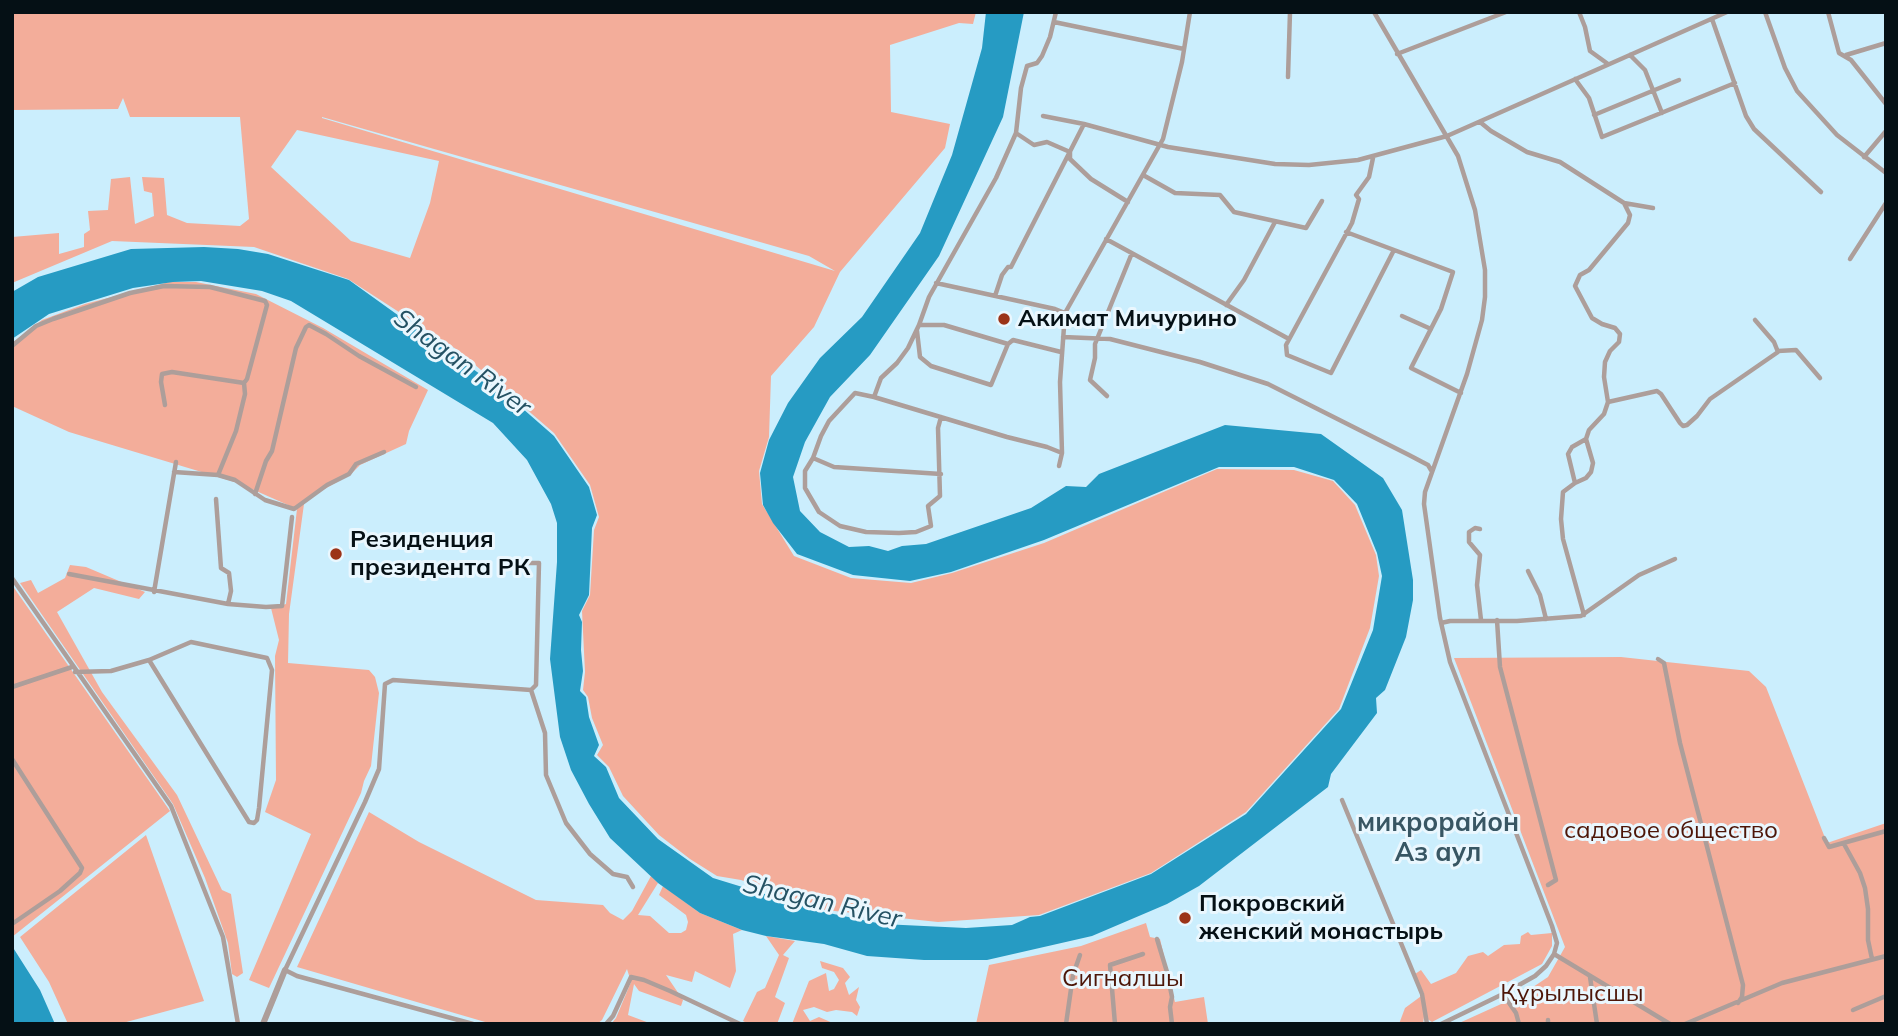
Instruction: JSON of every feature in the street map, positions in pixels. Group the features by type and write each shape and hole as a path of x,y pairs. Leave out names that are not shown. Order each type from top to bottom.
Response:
{"street":[{"path":"874,397 881,378 897,363 918,327 936,283 996,178 1016,133 1021,88 1027,66 1037,63 1042,56 1051,37 1056,12"},
{"path":"1059,466 1062,453 1062,352 1065,313 1160,145 1184,49 1190,12"},
{"path":"1288,77 1290,12"},
{"path":"1374,12 1447,136 1471,191 1485,270 1482,320 1461,393 1425,492 1424,504 1441,623 1450,662 1557,943 1554,954 1535,976 1442,1023"},
{"path":"1397,54 1506,12"},
{"path":"1579,12 1590,51 1608,64"},
{"path":"1043,116 1160,145 1275,164 1332,164 1373,158 1447,136 1727,12"},
{"path":"1765,12 1785,68 1797,91 1837,135 1886,173"},
{"path":"1828,12 1839,54 1852,60 1886,104"},
{"path":"1712,19 1746,116 1755,129 1821,192"},
{"path":"1054,22 1184,49"},
{"path":"1845,56 1886,43"},
{"path":"1629,55 1645,70 1662,113"},
{"path":"1575,79 1589,98 1602,137 1735,83"},
{"path":"1594,115 1679,80"},
{"path":"1480,121 1491,131 1527,152 1560,163 1624,203 1653,208"},
{"path":"995,296 1002,275 1007,267 1011,267 1084,124"},
{"path":"1864,157 1886,131"},
{"path":"1016,133 1034,145 1046,142 1070,152"},
{"path":"1070,152 1070,159 1091,179 1128,201"},
{"path":"1373,158 1369,177 1356,195 1359,198 1358,205 1286,345 1287,355 1331,373 1395,250"},
{"path":"1143,175 1175,193 1220,195 1234,212 1306,228 1322,201"},
{"path":"1584,615 1563,539 1563,492 1591,472 1593,463 1586,439 1589,430 1604,414 1608,402 1604,377 1605,362 1610,351 1619,342 1620,334 1615,328 1592,318 1575,286 1580,275 1589,270 1628,223 1630,215 1624,203"},
{"path":"1850,259 1886,203"},
{"path":"1226,305 1244,280 1275,222"},
{"path":"1346,232 1452,272 1432,329 1411,368 1461,393"},
{"path":"1107,239 1289,339"},
{"path":"1107,396 1090,380 1095,344 1132,253"},
{"path":"936,283 1065,313"},
{"path":"12,346 36,326 79,309 130,293 164,286 210,287 265,301 267,305 244,383 245,394 236,431 218,475"},
{"path":"1402,316 1432,329"},
{"path":"1755,320 1778,351"},
{"path":"918,327 944,325 1008,344"},
{"path":"255,494 272,451 296,348 306,327 327,334 359,356 416,387"},
{"path":"918,327 920,357 931,366 991,385 1008,344 1013,340 1062,352"},
{"path":"1063,337 1110,339 1200,362 1268,384 1401,450 1428,465 1432,471"},
{"path":"1778,351 1796,349 1820,378"},
{"path":"1608,402 1657,391 1680,423 1687,425 1710,399 1775,356 1778,351"},
{"path":"165,405 162,374 172,372 244,383"},
{"path":"941,417 938,428 940,496 928,506 931,526 915,532 866,532 840,526 819,512 805,488 805,471 829,421 855,393 874,397 1047,447 1062,453"},
{"path":"1575,483 1568,454 1572,447 1586,439"},
{"path":"174,472 218,475 235,480 255,494 294,509 327,485 349,474 356,464 384,452"},
{"path":"813,458 834,467 941,474"},
{"path":"154,592 176,462"},
{"path":"216,499 221,568 229,573 228,604"},
{"path":"69,574 228,604 282,606 292,517"},
{"path":"1480,529 1475,528 1469,532 1469,542 1480,555 1477,595 1481,620"},
{"path":"1441,623 1584,615 1639,575 1675,559"},
{"path":"519,563 539,563 536,685 531,691"},
{"path":"1528,571 1540,595 1546,619"},
{"path":"12,579 171,806 223,937 238,1024"},
{"path":"1497,621 1500,667 1556,880 1548,885"},
{"path":"12,687 74,669 111,671 149,660 191,642 260,655 271,662 272,670 259,808 254,823 249,822 149,660"},
{"path":"1658,659 1664,663 1680,743 1743,985 1742,997 1738,1003"},
{"path":"263,1024 285,970 379,769 385,684 393,680 531,691"},
{"path":"531,691 545,733 546,775 566,823 590,854 613,874 627,877 633,887"},
{"path":"12,759 82,868 60,891 12,923"},
{"path":"1342,800 1422,994 1427,1024"},
{"path":"1824,838 1829,847 1886,831"},
{"path":"1844,844 1865,888 1872,960"},
{"path":"1157,939 1172,997 1172,1024"},
{"path":"1115,1024 1110,965 1143,954"},
{"path":"1554,954 1668,1023"},
{"path":"1066,1024 1073,975 1080,955"},
{"path":"1685,1024 1782,983 1886,956"},
{"path":"285,970 297,976 472,1024"},
{"path":"1590,976 1597,1024"},
{"path":"606,1024 613,1016 631,977 670,990 740,1024"},
{"path":"1503,994 1516,1013 1519,1024"},
{"path":"1853,1010 1886,996"}],"green space":[{"path":"12,12 976,12 973,24 959,23 890,45 891,112 950,124 945,148 840,272 814,327 771,376 769,437 759,471 762,504 794,556 851,578 911,583 952,573 1044,543 1217,469 1294,470 1333,481 1355,505 1376,555 1379,576 1370,628 1339,709 1246,812 1151,873 1039,915 938,922 825,910 741,880 717,876 659,835 623,796 609,767 597,755 603,745 592,718 588,697 583,690 585,672 582,611 590,595 594,530 599,517 590,485 554,433 459,351 348,279 254,247 112,241 12,283 12,237 59,233 59,254 84,247 84,234 90,230 88,211 108,210 111,179 130,177 135,224 154,216 152,193 144,191 142,177 164,178 167,215 187,223 240,226 249,219 240,117 130,117 123,98 118,109 12,110","holes":["322,118 809,256 835,271","297,130 439,161 430,203 410,258 351,241 271,167"]},
{"path":"169,282 196,282 256,294 323,328 428,390 409,431 406,444 360,465 351,474 304,504 289,614 288,663 369,670 375,677 379,693 371,766 361,793 269,988 249,980 311,834 265,812 276,780 275,656 279,640 271,608 286,604 297,509 238,483 69,432 12,406 12,343 42,320 85,304"},
{"path":"70,565 86,567 145,592 139,599 94,588 57,612 102,692 177,795 222,890 231,894 243,973 237,977 232,974 228,943 205,878 173,804 20,583 31,580 38,593 65,578"},
{"path":"12,585 170,811 12,937"},
{"name":"садовое общество","path":"1621,657 1749,671 1766,687 1827,843 1886,823 1886,1024 1457,1024 1521,995 1548,977 1565,947 1454,658"},
{"path":"369,812 419,842 536,900 603,905 610,913 623,920 632,911 651,876 658,883 638,915 650,916 669,933 686,930 686,915 659,895 663,886 700,913 742,930 733,934 736,971 730,988 695,971 692,982 666,975 683,1000 681,1006 639,991 634,984 628,1015 652,1024 611,1024 631,982 627,969 602,1020 597,1024 492,1024 297,967"},
{"path":"146,835 204,1001 119,1024 68,1024 49,982 20,937"},
{"name":"Сигналшы","path":"1146,923 1150,937 1160,939 1175,1002 1204,997 1208,1024 976,1024 989,965 1081,946"},
{"path":"1528,932 1531,935 1552,933 1552,946 1542,964 1432,1022 1424,1017 1423,1024 1399,1024 1405,1008 1424,994 1415,974 1421,970 1431,984 1456,973 1468,956 1483,952 1488,956 1504,945 1520,944 1521,936"},
{"path":"766,936 795,941 783,955 789,958 775,997 785,1003 777,1024 749,1024 743,1021 757,992 765,988 779,955"},
{"path":"820,961 843,968 850,977 845,983 849,995 859,987 856,1000 860,1007 857,1016 852,1012 827,1012 814,1007 803,1010 810,1021 819,1017 835,1024 792,1024 809,981 826,973 829,991 834,989 839,980 834,972 822,968"}],"water":[{"name":"Shagan River","path":"986,12 1024,12 1003,117 939,256 870,355 830,397 805,442 793,477 800,511 820,532 849,547 869,546 888,551 902,546 926,544 1031,508 1066,486 1086,487 1099,474 1225,425 1321,434 1383,478 1402,510 1413,580 1413,600 1406,637 1385,690 1376,698 1377,713 1331,774 1328,787 1199,886 1167,904 1092,936 987,960 924,960 867,956 824,944 766,936 742,930 700,913 658,883 610,838 571,770 560,737 550,659 557,523 551,504 527,460 493,423 291,301 262,291 201,281 133,288 49,314 12,339 12,292 38,277 131,249 238,249 268,254 349,280 498,387 554,436 589,487 597,515 592,528 589,595 579,615 582,622 583,671 580,691 586,697 589,717 599,745 594,756 606,767 619,798 658,839 713,878 824,912 882,924 966,928 1012,925 1030,917 1040,916 1151,874 1246,814 1341,709 1373,630 1382,576 1377,553 1357,504 1334,480 1294,467 1219,467 1044,540 951,572 910,581 853,575 797,554 773,523 763,505 760,473 769,440 788,403 820,358 862,317 920,233 952,155 982,48"},
{"path":"12,946 40,990 55,1024 12,1024"}],"place":[{"name":"Акимат Мичурино","path":"1004,319"},
{"name":"Резиденция президента РК","path":"336,554"},
{"name":"Покровский женский монастырь","path":"1185,918"}],"district":[{"name":"микрорайон Аз аул","path":"1438,838"}],"park label":[{"name":"Құрылысшы","path":"1572,994"}]}
